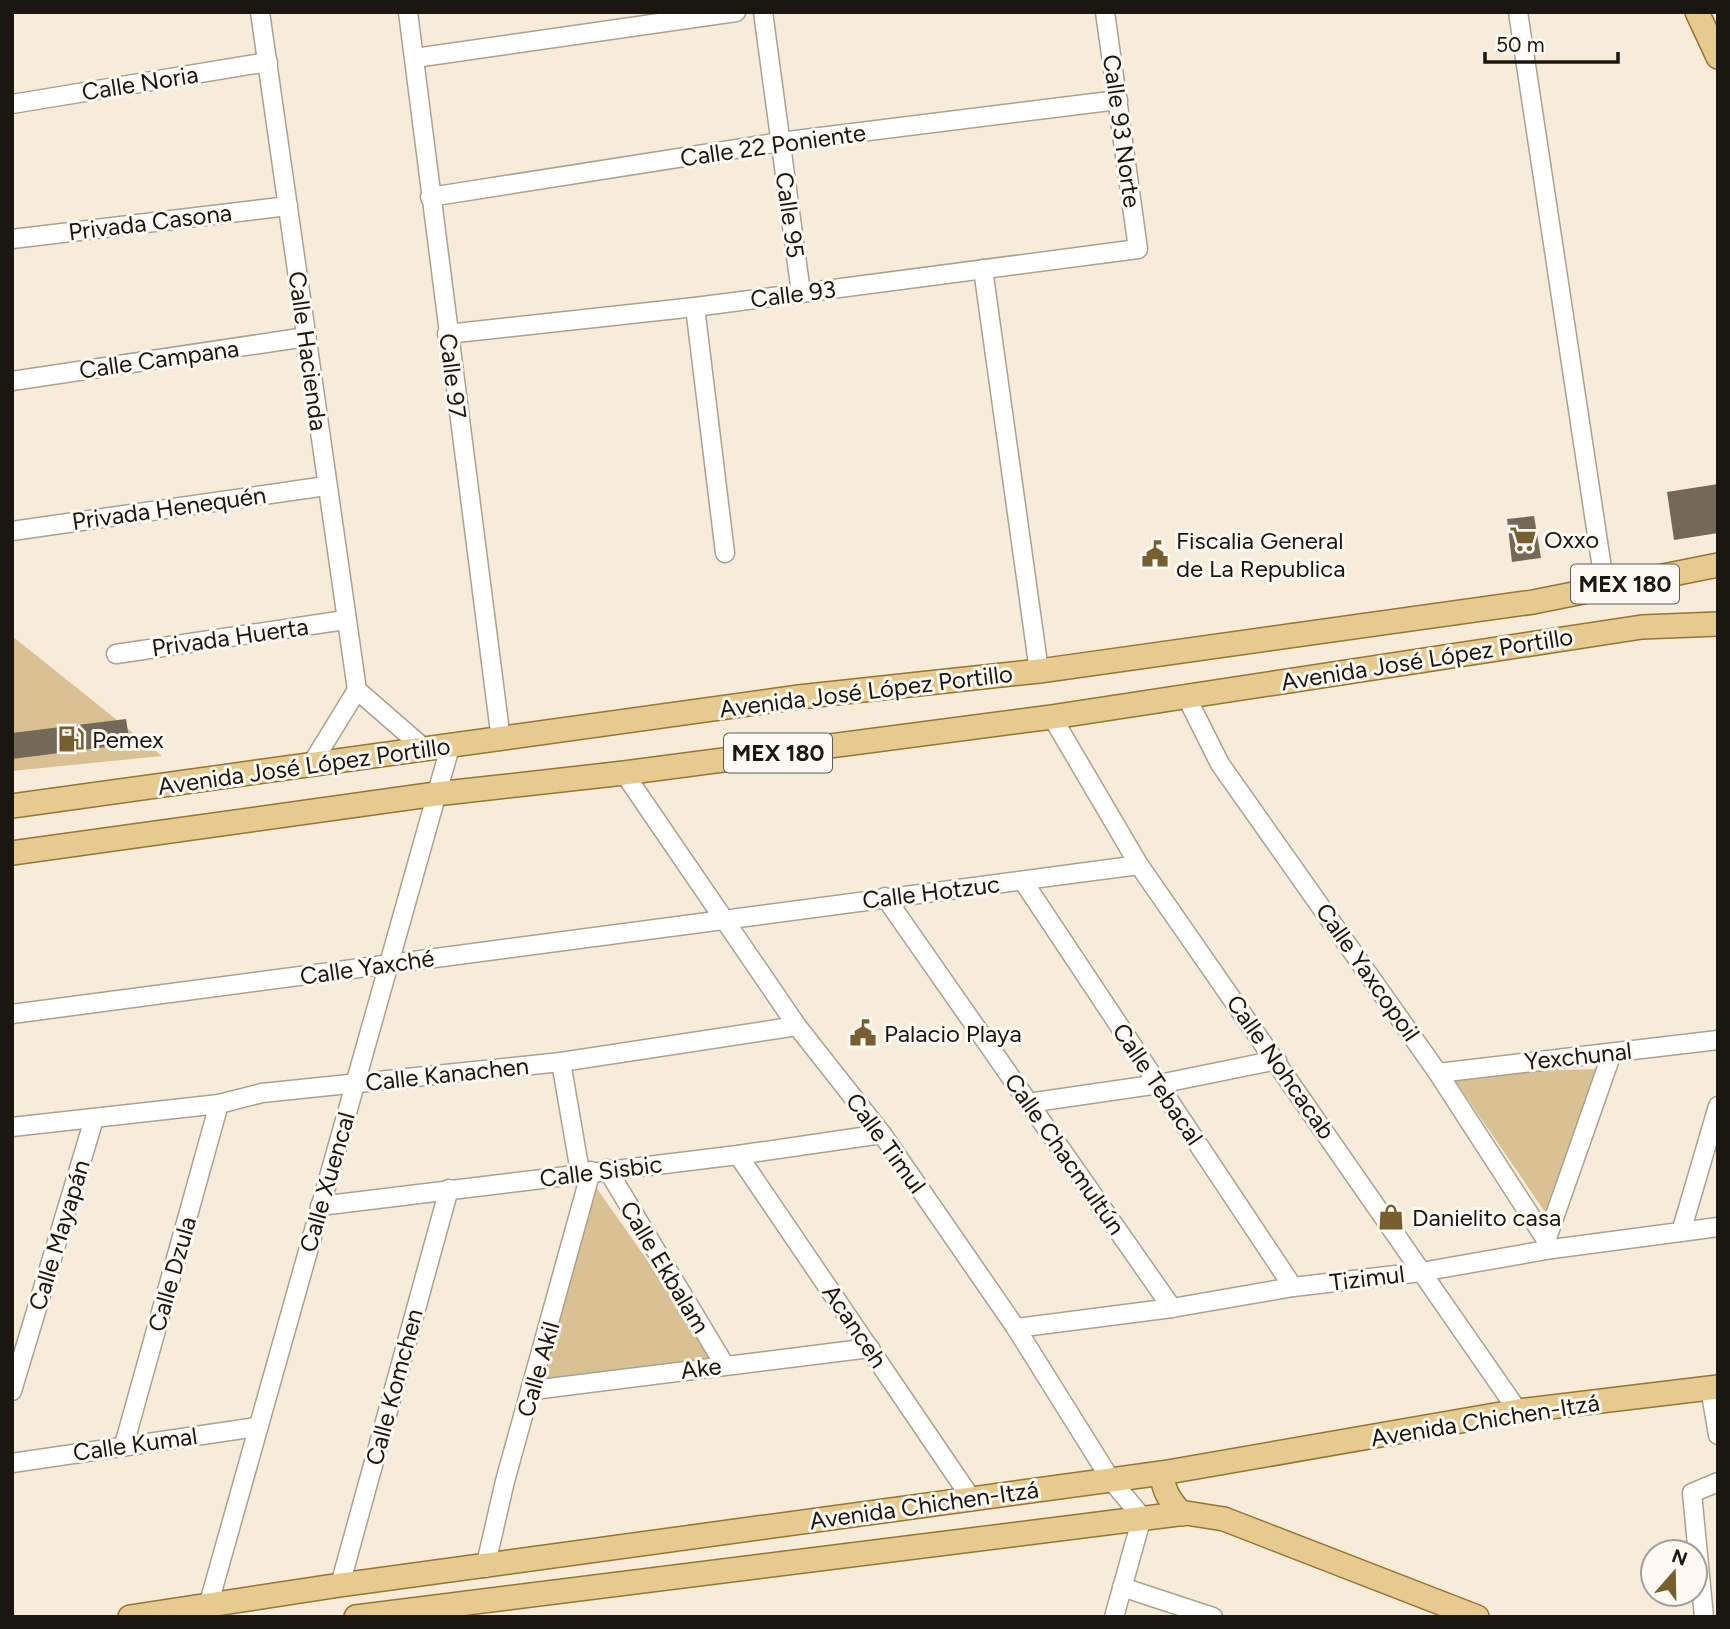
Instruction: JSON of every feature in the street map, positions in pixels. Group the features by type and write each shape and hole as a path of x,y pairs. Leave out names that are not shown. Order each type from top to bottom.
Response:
{"main road":[{"path":"1696,12 1718,57"},
{"name":"Avenida José López Portillo","path":"12,806 799,697 1039,671 1533,602 1718,565"},
{"name":"Avenida José López Portillo","path":"12,853 436,794 624,773 1052,717 1567,637 1642,627 1718,624"},
{"name":"Avenida Chichen-Itzá","path":"130,1617 206,1611 340,1585 485,1568 1162,1473 1518,1411 1714,1387"},
{"path":"1162,1473 1169,1500 1182,1514"},
{"name":"Avenida Chichen-Itzá","path":"356,1617 1182,1514 1224,1520 1477,1617"}],"street":[{"name":"Calle Hacienda","path":"260,12 356,690"},
{"name":"Calle 97","path":"408,12 447,334 501,740"},
{"path":"415,58 736,12"},
{"name":"Calle 95","path":"763,12 801,293"},
{"name":"Calle 93 Norte","path":"1105,12 1138,249"},
{"path":"1518,12 1605,588"},
{"name":"Calle Noria","path":"12,104 268,62"},
{"name":"Calle 22 Poniente","path":"430,197 780,142 1118,100"},
{"name":"Privada Casona","path":"12,239 288,205"},
{"name":"Calle 93","path":"447,334 695,307 1138,249"},
{"path":"983,270 1039,671"},
{"path":"695,307 725,553"},
{"name":"Calle Campana","path":"12,381 306,337"},
{"name":"Privada Henequén","path":"12,531 326,486"},
{"name":"Privada Huerta","path":"116,654 345,620"},
{"path":"311,765 356,690 426,750"},
{"name":"Calle Yaxcopoil","path":"1186,696 1220,764 1438,1073 1549,1244"},
{"name":"Calle Nohcacab","path":"1052,717 1139,865 1277,1060 1518,1411"},
{"name":"Calle Xuencal","path":"206,1611 450,747"},
{"name":"Calle Timul","path":"624,773 797,1026 883,1134 1016,1328 1111,1480 1142,1517"},
{"name":"Calle Hotzuc","path":"722,919 1139,865"},
{"name":"Calle Tebacal","path":"1023,881 1293,1287"},
{"name":"Calle Chacmultún","path":"885,897 1172,1308"},
{"name":"Calle Yaxché","path":"12,1014 722,919"},
{"name":"Calle Kanachen","path":"12,1127 219,1104 262,1093 561,1062 797,1026"},
{"name":"Yexchunal","path":"1438,1073 1718,1040"},
{"path":"1549,1244 1612,1053"},
{"path":"1028,1103 1159,1084 1277,1060"},
{"path":"561,1062 593,1171"},
{"name":"Calle Dzula","path":"124,1445 219,1104"},
{"path":"1681,1232 1718,1106"},
{"name":"Calle Mayapán","path":"12,1391 94,1119"},
{"name":"Calle Sisbic","path":"320,1206 738,1155 883,1134"},
{"name":"Acanceh","path":"738,1155 971,1498"},
{"name":"Calle Ekbalam","path":"593,1171 724,1364"},
{"name":"Calle Akil","path":"485,1568 505,1481 593,1171"},
{"name":"Calle Komchen","path":"340,1585 449,1189"},
{"name":"Tizimul","path":"1016,1328 1172,1308 1293,1287 1421,1272 1549,1244 1718,1227"},
{"name":"Ake","path":"533,1390 724,1364 870,1348"},
{"path":"1714,1387 1718,1435"},
{"name":"Calle Kumal","path":"12,1463 257,1427"},
{"path":"1704,1617 1692,1493 1718,1482"},
{"path":"1114,1617 1142,1517"},
{"path":"1122,1587 1213,1617"}],"shaded area":[{"path":"12,636 162,756 12,771"},
{"path":"1600,1069 1549,1218 1450,1073"},
{"path":"593,1183 718,1361 544,1380"}],"building":[{"path":"1718,484 1718,533 1674,540 1667,492"},
{"name":"Oxxo","path":"1534,516 1541,558 1512,562 1507,519"},
{"name":"Pemex","path":"126,719 130,744 12,759 12,733"}],"place":[{"name":"Oxxo","path":"1523,539"},
{"name":"Fiscalia General de La Republica","path":"1155,554"},
{"name":"Pemex","path":"71,739"},
{"name":"Palacio Playa","path":"863,1033"},
{"name":"Danielito casa","path":"1391,1217"}]}
